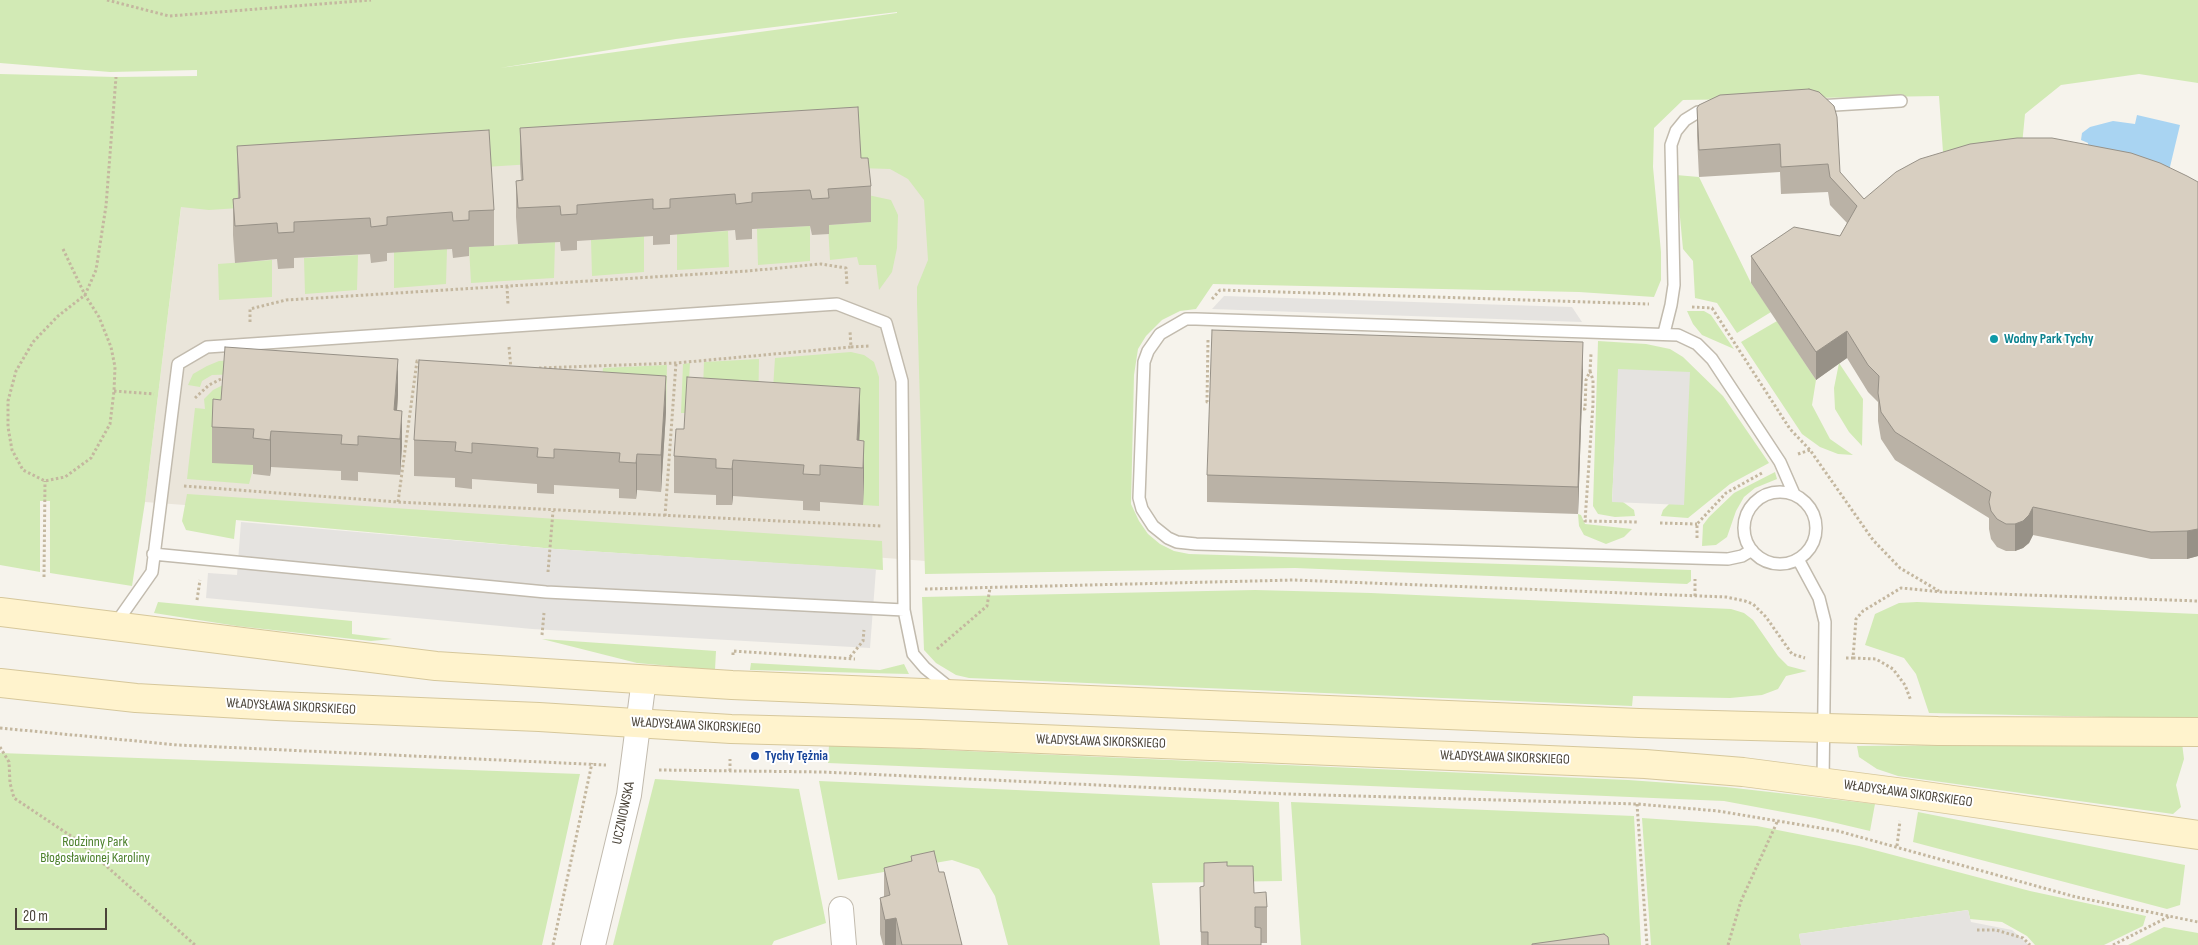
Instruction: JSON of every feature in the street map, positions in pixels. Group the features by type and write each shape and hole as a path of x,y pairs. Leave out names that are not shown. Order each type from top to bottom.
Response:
{"street":[{"path":"0,612 436,666 732,686 1639,722 1938,731 2198,732"},
{"name":"UCZNIOWSKA","path":"594,945 629,795 640,722 644,679"},
{"name":"WŁADYSŁAWA SIKORSKIEGO","path":"0,683 136,698 640,722 731,729 920,734 1645,764 1744,772 1823,782 2198,836"},
{"path":"841,909 844,945"}],"lane":[{"path":"1804,106 1901,102"},
{"path":"1664,333 1674,285 1671,146 1676,131 1685,120 1698,112 1717,111"},
{"path":"114,626 152,572 178,364 207,347 837,304 886,323 902,380 904,610 913,654 925,668 958,695"},
{"path":"1752,550 1733,559 1177,542 1168,538 1153,526 1142,509 1139,498 1143,373 1148,351 1154,341 1168,328 1186,319 1664,333 1691,340 1712,359 1780,462 1794,494"},
{"path":"1783,492 1794,494 1804,500 1815,520 1816,532 1813,542 1798,559 1786,563 1773,563 1761,558 1752,550 1746,540 1744,528 1746,516 1751,506 1760,498 1771,493 1783,492"},
{"path":"153,554 546,592 904,610"},
{"path":"1798,559 1819,598 1825,622 1822,727 1823,782"}],"path":[{"path":"107,0 169,16 371,0"},
{"path":"63,249 86,295 99,318 111,347 115,367 114,391 110,424 91,458 65,476 45,480 23,470 12,450 8,427 8,401 16,371 33,342 58,316 86,295 96,270 106,206 116,77"},
{"path":"251,344 250,309 286,300 748,271 822,264 846,268 851,347"},
{"path":"1208,303 1220,290 1652,304"},
{"path":"1686,306 1712,308 1790,429 1810,450 1873,540 1900,568 1942,592"},
{"path":"1204,334 1208,344 1207,402 1210,402"},
{"path":"530,368 676,363 851,347 872,346 877,350"},
{"path":"398,502 417,361 423,365"},
{"path":"665,516 676,363"},
{"path":"502,370 520,369"},
{"path":"1574,409 1585,409 1586,380 1590,371 1593,380 1593,404 1585,521 1637,522"},
{"path":"114,391 197,398 209,385 221,379 231,379"},
{"path":"1796,455 1810,450"},
{"path":"1697,546 1697,524 1726,493 1764,472"},
{"path":"44,577 45,480"},
{"path":"181,485 398,502 886,526"},
{"path":"1660,523 1697,524"},
{"path":"197,600 203,559"},
{"path":"1695,596 1696,570"},
{"path":"904,590 1294,580 1736,598 1753,604 1766,617 1792,654 1800,658 1809,658"},
{"path":"1842,658 1854,658 1856,619 1863,611 1901,588 1942,592 2198,601"},
{"path":"733,651 850,657"},
{"path":"0,728 178,745 592,764 552,945"},
{"path":"0,747 9,762 10,783 14,798 77,840 195,945"},
{"path":"667,771 823,772 1287,794 1637,804 1718,811 1846,833 2076,897 2198,922"},
{"path":"1637,804 1647,945"},
{"path":"1728,945 1741,902 1778,820"},
{"path":"2113,945 2170,916"},
{"path":"1977,930 2005,932 2023,938 2030,945"}],"shaded area":[{"path":"944,91 952,563 145,502 191,126"},
{"path":"1224,296 1572,307 1582,322 1212,309"},
{"path":"1618,369 1690,372 1684,505 1612,502"},
{"path":"241,522 555,549 876,569 870,648 532,629 206,598 208,573 237,575"},
{"path":"1968,910 1971,922 2012,930 2029,945 1801,945 1799,934"}],"green space":[{"path":"0,0 2198,0 2198,83 2139,74 2061,85 2025,114 2022,145 1943,152 1939,96 1683,100 1654,128 1653,167 1661,252 1661,280 1654,297 1579,292 1213,284 1196,309 1180,311 1162,320 1146,336 1138,349 1134,375 1131,504 1148,534 1160,544 1174,551 1189,554 1691,570 1691,581 1687,584 1295,568 925,574 917,303 917,287 928,260 924,200 908,179 890,169 859,168 857,143 238,183 239,208 209,210 181,207 145,502 132,586 50,573 50,501 40,501 40,572 0,565 0,74 116,77 197,76 197,70 110,72 0,63","holes":["897,13 500,68 676,39"]},
{"path":"1676,175 1699,177 1751,283 1771,312 1737,333 1717,303 1695,298 1693,261 1683,249"},
{"path":"868,195 891,200 898,215 897,248 892,272 879,290 876,265 859,265 857,257 830,260 828,225 870,222"},
{"path":"810,226 810,261 758,265 757,229"},
{"path":"728,231 729,267 677,270 677,234"},
{"path":"644,236 644,272 592,276 591,240"},
{"path":"555,242 554,278 471,283 469,247"},
{"path":"447,249 446,284 394,288 394,252"},
{"path":"358,255 357,290 305,294 304,258"},
{"path":"272,260 272,297 219,300 218,264"},
{"path":"1687,311 1704,311 1711,315 1734,349 1702,335 1693,324"},
{"path":"1777,321 1816,380 1812,405 1830,439 1853,455 1838,454 1820,447 1802,434 1741,342"},
{"path":"1598,341 1646,344 1670,349 1683,357 1723,396 1769,463 1730,484 1688,518 1661,516 1663,510 1669,504 1684,504 1619,369 1612,501 1623,502 1634,510 1635,516 1615,517 1598,514 1593,506"},
{"path":"851,352 864,355 874,362 879,377 879,506 863,505 864,477 771,419 775,358"},
{"path":"759,359 758,418 702,414 704,362"},
{"path":"241,360 243,374 212,375 202,381 200,387 188,385 193,374 207,366 219,361"},
{"path":"690,363 687,413 681,413 683,364"},
{"path":"1839,363 1863,399 1862,446 1849,432 1835,409 1834,388"},
{"path":"667,365 666,412 599,408 603,368"},
{"path":"225,384 254,465 249,484 187,479 195,408 205,409 204,399 213,390"},
{"path":"1775,472 1777,479 1755,488 1744,497 1736,511 1727,537 1716,545 1702,546 1703,525 1709,517 1734,493"},
{"path":"187,494 882,541 883,570 555,549 236,520 234,539 186,530 182,521"},
{"path":"1578,514 1581,515 1585,524 1632,529 1624,537 1606,544 1584,535 1579,526"},
{"path":"1255,590 1371,593 1731,609 1744,613 1753,620 1778,656 1788,666 1807,671 1786,676 1778,689 1762,695 1730,698 1633,696 1632,706 969,678 956,675 936,663 924,650 922,597"},
{"path":"158,602 352,621 352,634 392,639 371,641 237,626 154,613"},
{"path":"1917,602 2198,614 2198,719 1929,713 1916,674 1904,658 1865,645 1875,614 1899,603"},
{"path":"542,639 716,651 715,670 637,663"},
{"path":"751,663 880,670 904,664 909,674 750,670"},
{"path":"2182,743 2184,759 2176,785 2181,807 2173,814 1898,776 1877,769 1859,757 1857,746"},
{"path":"829,745 1628,780 1726,787 1875,804 1870,831 1815,818 1724,801 828,763"},
{"name":"Rodzinny Park Błogosławionej Karoliny","path":"0,753 580,774 542,945 0,945"},
{"path":"655,779 799,789 826,923 774,941 772,945 613,945"},
{"path":"819,781 1279,802 1282,881 1152,883 1160,945 1008,945 995,896 979,869 952,860 838,880"},
{"path":"1291,802 1634,816 1641,945 1301,945"},
{"path":"1918,812 2185,865 2180,905 2167,909 1913,842"},
{"path":"1642,818 1757,826 1859,846 2030,891 2146,916 2143,926 2104,945 2035,945 2027,936 2002,922 1970,919 1968,910 1799,934 1801,945 1651,945"},
{"path":"2164,927 2198,933 2198,945 2128,945"}],"water":[{"path":"2137,115 2180,125 2169,171 2088,148 2088,143 2081,140 2082,133 2090,127 2113,121 2135,124"}],"building":[{"name":"Wodny Park Tychy","path":"1809,89 1819,92 1834,106 1837,117 1840,172 1864,199 1896,172 1920,159 1970,144 2017,138 2052,138 2131,153 2160,163 2198,182 2198,529 2151,532 2033,507 2023,521 2015,524 2006,524 1997,519 1991,511 1989,502 1991,492 1895,432 1881,412 1878,393 1879,376 1868,365 1847,331 1816,352 1751,256 1794,227 1840,236 1857,206 1830,177 1828,164 1781,167 1780,144 1699,150 1697,108 1699,105 1720,95"},
{"path":"858,107 861,158 868,158 871,186 828,189 829,198 812,199 810,190 752,193 752,202 736,204 735,194 670,199 670,208 653,209 653,199 577,205 577,214 561,215 560,206 518,208 516,181 523,180 520,128"},
{"path":"489,130 494,210 469,211 469,220 453,221 452,212 387,217 387,225 371,227 370,218 294,222 294,232 278,233 277,223 235,226 233,199 240,198 237,146"},
{"path":"1212,330 1583,342 1578,487 1207,475"},
{"path":"225,347 398,359 394,410 402,411 400,439 358,436 358,445 341,444 342,435 271,431 270,440 253,438 254,429 212,427 213,399 221,400"},
{"path":"419,360 666,376 661,455 637,454 636,463 619,462 620,453 554,449 554,458 537,457 538,448 472,443 472,453 455,451 456,442 414,440"},
{"path":"687,377 860,388 857,440 864,441 863,468 820,465 820,475 803,474 804,465 733,460 732,469 716,468 716,459 674,456 676,429 684,429"},
{"path":"934,851 939,872 944,872 962,945 902,945 896,918 885,920 880,898 890,895 884,868 912,861 911,856"},
{"path":"1227,862 1227,866 1253,866 1254,893 1266,892 1267,907 1255,907 1255,927 1261,928 1261,945 1208,945 1208,932 1201,932 1200,887 1204,886 1204,863"},
{"path":"1604,934 1608,937 1609,945 1532,945 1532,944"}],"place":[{"name":"Wodny Park Tychy","path":"1994,339"},
{"name":"Tychy Tężnia","path":"755,756"}]}
